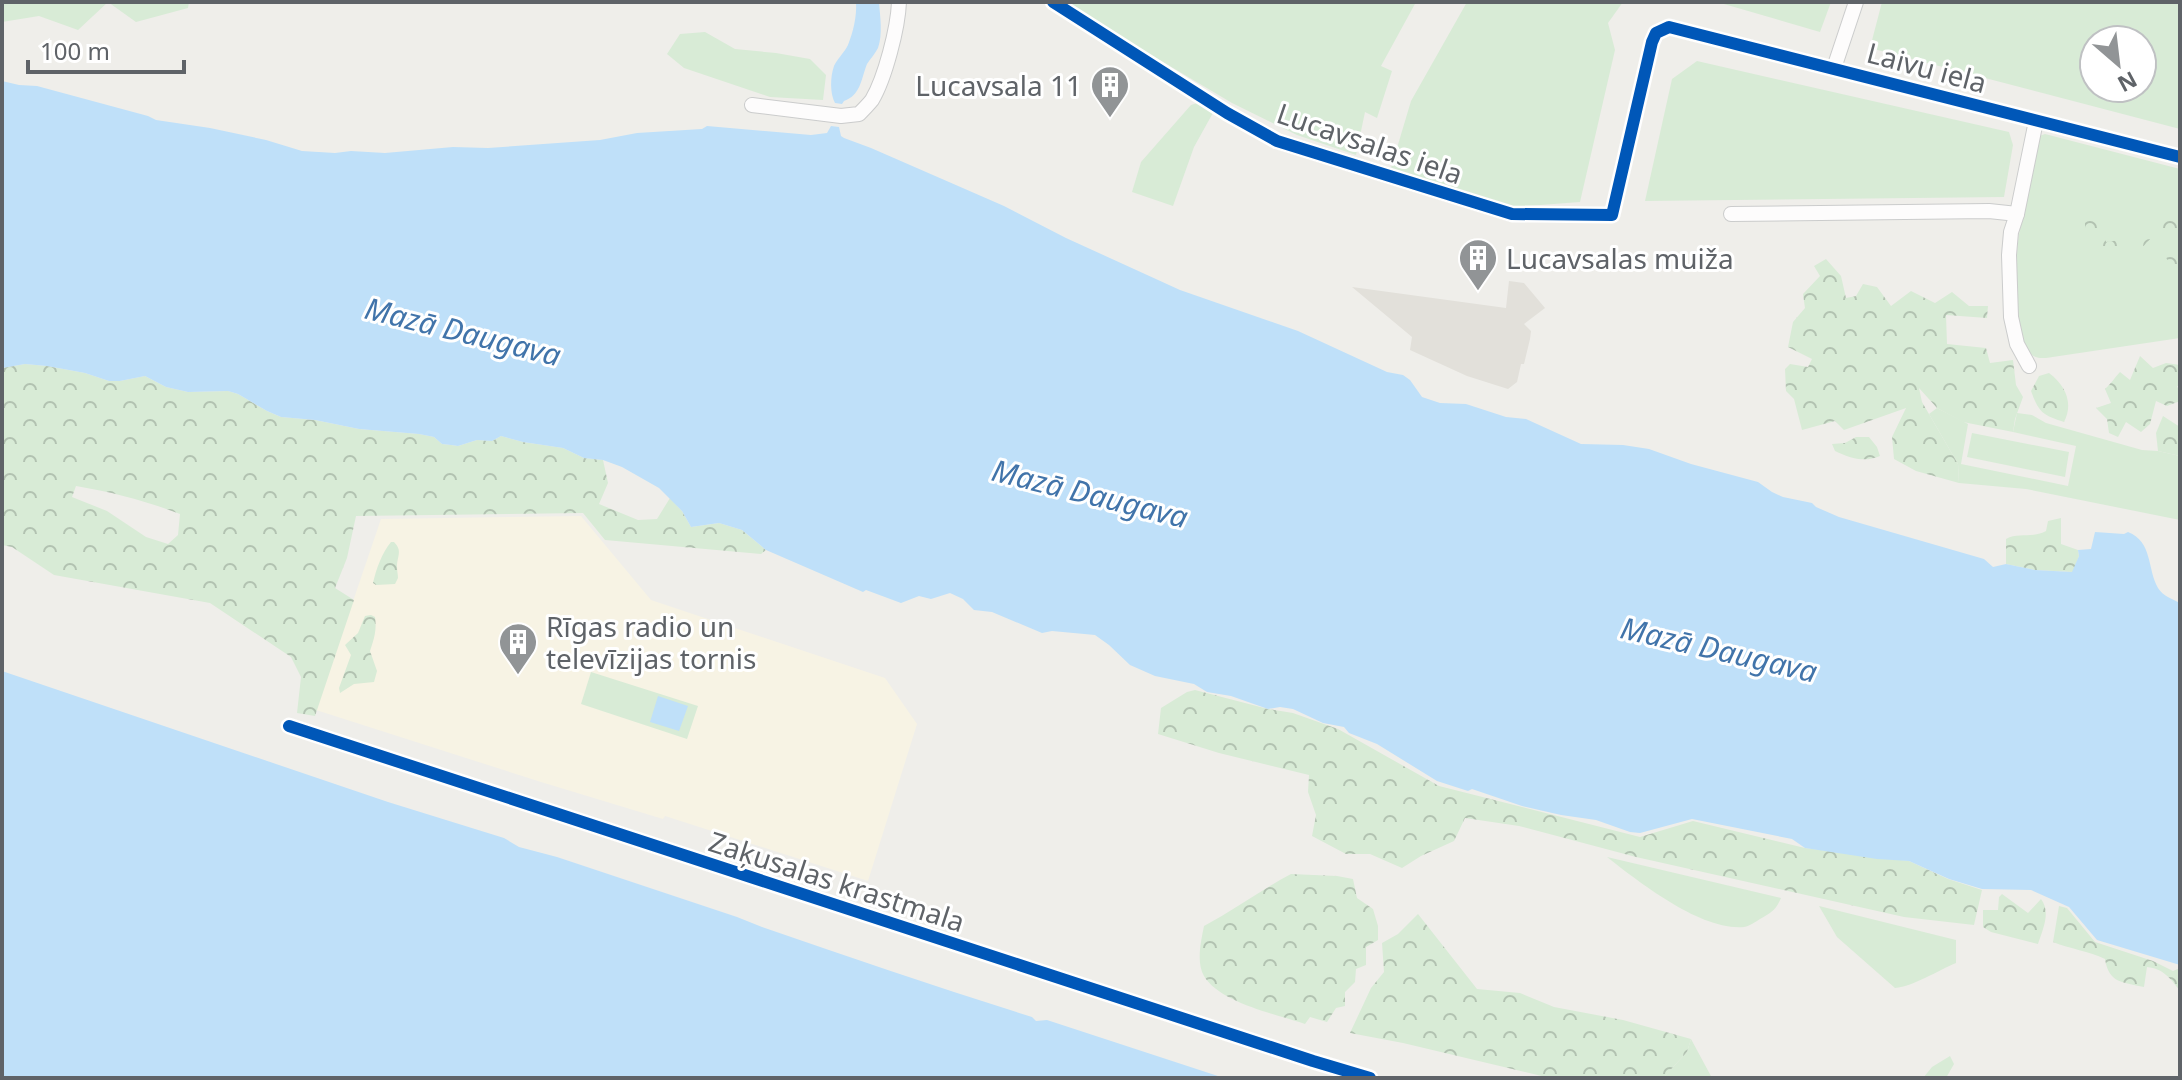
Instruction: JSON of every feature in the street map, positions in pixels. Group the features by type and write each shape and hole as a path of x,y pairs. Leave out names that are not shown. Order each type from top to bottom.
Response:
{"street":[{"path":"752,105 841,116 859,114 871,101 883,72 899,20 899,2"},
{"name":"Lucavsalas iela","path":"1053,2 1227,113 1277,141 1512,214 1612,215 1652,42 1661,29"},
{"path":"1834,68 1856,2"},
{"name":"Laivu iela","path":"1661,29 1683,30 2180,157"},
{"path":"2029,366 2017,344 2011,317 2009,255 2011,232 2036,121"},
{"path":"1731,214 1989,211 2017,214"},
{"name":"Zaķusalas krastmala","path":"289,726 1370,1078"}],"shaded area":[{"path":"1509,281 1524,283 1545,308 1524,324 1531,331 1524,364 1521,364 1517,382 1508,389 1467,376 1410,350 1412,337 1352,287 1506,308"},
{"path":"581,516 651,600 885,678 917,724 868,881 316,710 381,519"}],"green space":[{"path":"2,2 108,2 78,30 39,16 2,22"},
{"path":"108,2 189,2 188,8 136,22"},
{"path":"1062,2 1416,2 1381,66 1392,71 1377,118 1365,112 1356,155 1297,135 1232,103"},
{"path":"1467,2 1623,2 1608,23 1615,50 1580,202 1514,207 1391,168 1411,101"},
{"path":"1717,2 1831,2 1820,32"},
{"path":"1882,2 2180,2 2180,129 2084,104 2158,104 2158,24 2078,24 2078,102 1870,48"},
{"path":"705,32 735,49 810,59 826,75 823,100 770,97 684,68 667,54 680,34"},
{"path":"1697,61 2009,132 2013,145 2004,197 1645,201 1672,79"},
{"path":"1200,102 1214,111 1194,147 1173,206 1132,192 1141,162 1191,105"},
{"path":"2045,134 2180,169 2180,338 2046,358 2029,352 2024,344 2018,314 2018,245 2039,136"},
{"path":"2180,216 2180,263 2170,266 2155,233 2158,219"},
{"path":"2102,217 2106,242 2138,233 2152,237 2136,254 2094,256 2085,248 2085,221"},
{"path":"1826,259 1841,276 1846,298 1856,296 1863,284 1877,287 1891,306 1911,291 1935,303 1952,292 1969,306 1988,306 1987,318 1946,315 1947,344 1986,348 1990,363 2013,360 2016,385 2023,397 2013,432 1963,422 1937,408 1919,388 1922,402 1958,464 1959,483 1916,471 1894,459 1892,437 1906,408 1844,430 1835,421 1802,430 1794,399 1786,391 1785,369 1790,364 1808,367 1812,359 1788,347 1793,322 1805,308 1803,294 1820,276 1814,266"},
{"path":"2140,356 2153,368 2166,363 2180,365 2180,386 2177,386 2180,401 2167,406 2156,401 2150,424 2141,432 2126,422 2118,437 2109,433 2107,419 2096,408 2111,403 2105,389 2120,372 2130,380"},
{"path":"25,364 47,366 109,381 145,376 166,387 188,392 228,391 238,394 281,417 419,434 434,437 442,444 458,446 477,440 492,441 501,436 563,448 584,458 603,460 608,483 599,504 638,520 657,519 670,498 691,527 719,523 742,530 766,550 761,554 605,540 583,513 356,516 347,558 335,588 354,600 315,716 297,713 301,677 291,657 210,603 54,575 12,547 2,545 2,368","holes":["76,486 116,494 180,514 178,535 168,544 146,537 107,511 72,497"]},
{"path":"2049,373 2060,383 2068,401 2064,422 2043,412 2031,391 2039,376"},
{"path":"1937,408 1968,424 1961,464 2068,486 2076,446 2013,432 2017,413 2142,450 2180,456 2180,520 2026,489 1959,483 1958,464 1929,414"},
{"path":"2163,416 2180,427 2180,456 2158,451 2156,433"},
{"path":"1972,433 2069,452 2065,477 1967,457"},
{"path":"1856,437 1869,437 1880,456 1857,459 1835,451 1832,444 1845,443"},
{"path":"2061,518 2061,544 2078,550 2073,572 2035,570 2006,564 2006,539 2041,533 2046,531 2048,521"},
{"path":"391,542 397,545 399,551 398,578 395,584 376,585 373,583 378,567"},
{"path":"371,615 376,622 370,651 377,671 374,682 354,684 340,693 351,655 345,645 358,633 365,616"},
{"path":"591,672 698,706 687,739 581,704"},
{"path":"1195,690 1293,713 1338,729 1439,786 1640,837 1693,821 1805,848 1909,861 1982,890 1974,925 1904,917 1636,857 1519,826 1465,818 1454,841 1402,868 1370,854 1346,854 1312,836 1316,815 1308,792 1309,775 1158,734 1161,708"},
{"path":"1607,857 1781,898 1773,911 1750,925 1727,926 1671,903"},
{"path":"1291,874 1353,879 1357,898 1373,909 1378,926 1378,940 1366,947 1366,965 1356,969 1355,982 1345,992 1345,1006 1336,1008 1327,1022 1310,1017 1305,1024 1235,1000 1212,985 1204,976 1200,964 1204,926"},
{"path":"2002,894 2028,913 2041,899 2046,915 2038,944 1991,932 1983,927 1983,910 1998,910"},
{"path":"1819,906 1956,940 1956,963 1895,988 1837,937"},
{"path":"2059,906 2067,908 2095,942 2153,961 2173,971 2180,968 2180,991 2162,972 2147,967 2144,987 2123,983 2110,973 2105,959 2053,942"},
{"path":"1418,914 1477,989 1520,993 1554,1007 1623,1020 1691,1039 1687,1052 1663,1078 1550,1078 1350,1033 1371,988 1384,972 1382,943 1398,934"},
{"path":"1691,1039 1712,1078 1663,1078 1687,1052"},
{"path":"1950,1056 1954,1064 1946,1078 1923,1078 1932,1067"}],"water":[{"path":"856,2 879,2 880,43 854,95 842,104 835,103 831,90 833,70 850,40"},
{"name":"Mazā Daugava","path":"2,81 37,86 156,120 210,128 302,151 335,153 488,148 600,140 707,126 811,135 827,133 831,126 839,127 844,138 1004,206 1180,290 1298,331 1387,372 1403,375 1422,397 1440,403 1466,404 1506,417 1526,419 1581,444 1649,449 1758,482 1783,497 1812,503 1839,517 1984,559 1993,567 2006,564 2035,570 2072,572 2079,556 2078,550 2091,549 2095,532 2128,532 2136,536 2146,549 2158,588 2180,603 2180,965 2097,940 2069,907 2031,890 1982,889 1949,879 1909,861 1805,848 1792,839 1692,819 1640,833 1630,832 1596,820 1561,815 1472,789 1468,791 1437,781 1377,744 1349,733 1344,727 1323,723 1293,709 1268,709 1231,696 1207,692 1194,684 1155,676 1130,665 1095,635 1042,633 992,612 974,610 963,599 950,593 931,599 919,596 901,603 866,590 863,592 766,550 742,530 719,523 691,527 682,511 659,488 622,467 603,460 584,458 563,448 501,436 492,441 477,440 458,446 442,444 434,437 419,434 281,417 238,394 228,391 188,392 166,387 145,376 109,381 47,366 25,364 2,368"},
{"path":"2,671 388,802 504,838 519,847 737,917 1032,1017 1036,1021 1047,1020 1224,1078 2,1078"},
{"path":"658,696 688,706 679,731 650,722"}],"cycle path":[{"path":"1053,2 1227,113 1277,141 1512,214 1612,215 1652,42 1656,33 1669,27 2180,157"},
{"path":"289,726 1370,1078"}],"place":[{"name":"Lucavsala 11","path":"1110,119"},
{"name":"Lucavsalas muiža","path":"1478,292"},
{"name":"Rīgas radio un televīzijas tornis","path":"518,676"}]}
